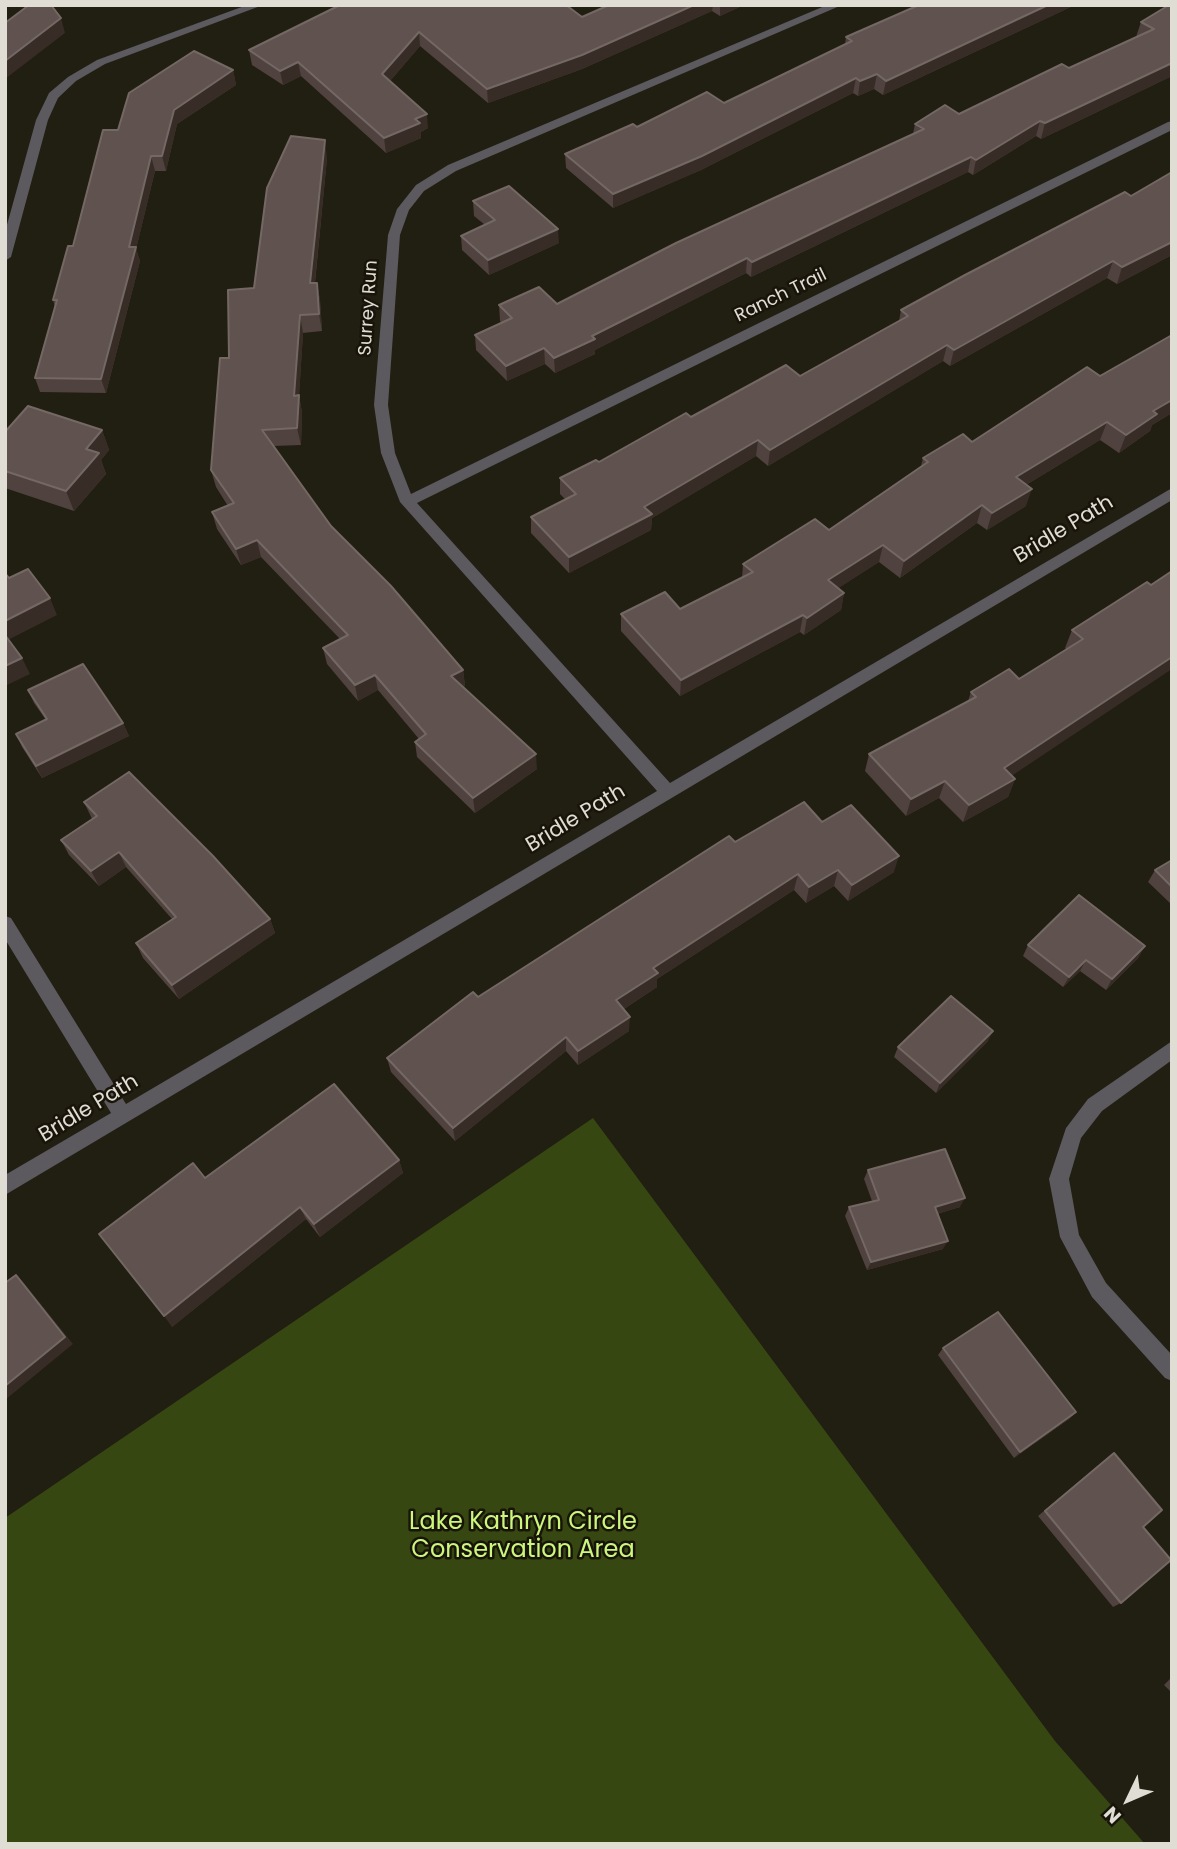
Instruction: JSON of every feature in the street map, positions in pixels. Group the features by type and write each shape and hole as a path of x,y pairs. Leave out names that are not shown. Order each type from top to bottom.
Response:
{"street":[{"path":"5,257 42,120 53,96 72,79 101,62 258,5"},
{"name":"Surrey Run","path":"667,791 407,502 388,453 381,405 394,235 403,209 420,188 452,168 837,5"},
{"name":"Ranch Trail","path":"407,502 1172,125"},
{"name":"Bridle Path","path":"5,1186 1172,493"},
{"path":"5,923 123,1116"},
{"path":"1172,1049 1095,1105 1073,1133 1059,1179 1070,1237 1099,1290 1172,1371"}],"green space":[{"name":"Lake Kathryn Circle Conservation Area","path":"593,1118 1055,1741 1145,1844 5,1844 5,1518"}],"building":[{"path":"29,5 51,5 61,18 5,61 5,23"},
{"path":"340,5 566,5 582,17 609,5 694,5 582,55 487,89 419,32 382,74 427,114 415,119 420,123 384,138 298,62 280,71 249,50"},
{"path":"919,5 1048,5 886,81 877,74 860,81 856,78 702,156 613,194 565,154 633,124 637,127 707,92 724,103 852,41 846,37"},
{"path":"1172,5 1172,63 1045,123 1040,121 976,160 971,157 752,262 747,258 554,358 544,348 506,366 475,335 512,318 499,305 539,287 557,304 676,243 924,129 915,124 945,105 959,114 1062,64 1069,68 1154,29 1141,22"},
{"path":"194,51 233,70 174,110 162,156 151,156 129,247 136,247 101,379 35,378 57,300 53,300 68,246 73,246 103,130 118,130 129,93"},
{"path":"291,136 325,140 310,283 317,283 319,314 300,315 294,396 299,395 297,428 262,430 331,526 391,586 463,670 451,676 536,754 473,798 415,742 426,734 375,675 355,685 323,648 348,635 257,540 236,549 212,512 234,503 211,470 220,358 229,358 228,290 254,288 267,188"},
{"path":"1172,172 1172,242 1122,267 1113,261 954,350 947,345 770,450 758,440 644,507 652,514 569,557 531,517 576,494 560,478 596,460 599,462 686,413 691,417 786,365 800,376 908,316 901,310 1125,192 1131,196"},
{"path":"509,186 558,229 488,260 461,236 495,220 473,201"},
{"path":"1172,335 1172,400 1153,411 1157,414 1126,435 1107,422 1016,477 1032,489 992,513 982,505 904,561 883,545 828,580 844,593 807,618 803,615 681,680 621,614 665,592 680,609 753,572 743,564 815,519 829,530 928,462 923,458 963,434 972,442 1087,367 1100,376"},
{"path":"28,406 102,430 86,449 99,453 66,491 5,471 5,432"},
{"path":"28,569 50,598 5,621 5,573 9,578"},
{"path":"1172,571 1172,657 1004,768 1015,779 969,805 945,781 911,799 869,754 976,697 971,692 1009,669 1019,679 1083,639 1072,630 1147,582 1151,585"},
{"path":"5,635 22,658 5,666"},
{"path":"83,664 123,723 36,766 16,734 47,719 28,690"},
{"path":"129,772 213,856 270,919 172,985 136,943 176,917 119,852 91,871 61,840 97,816 84,802"},
{"path":"804,802 822,822 851,805 899,856 852,885 838,870 809,887 798,874 653,968 658,973 616,1000 630,1017 578,1051 566,1037 453,1128 387,1058 473,992 478,997 729,836 735,842"},
{"path":"1172,860 1172,887 1155,870"},
{"path":"1079,895 1145,946 1112,979 1086,960 1069,977 1028,945"},
{"path":"951,996 993,1031 940,1083 898,1047"},
{"path":"334,1084 399,1160 314,1224 300,1207 164,1316 99,1234 193,1163 205,1178"},
{"path":"945,1149 965,1198 935,1207 948,1241 871,1262 849,1207 879,1200 868,1170"},
{"path":"16,1275 65,1337 5,1386 5,1283"},
{"path":"998,1312 1076,1412 1020,1452 943,1348"},
{"path":"1114,1453 1162,1510 1143,1527 1171,1560 1121,1603 1045,1511"}]}
